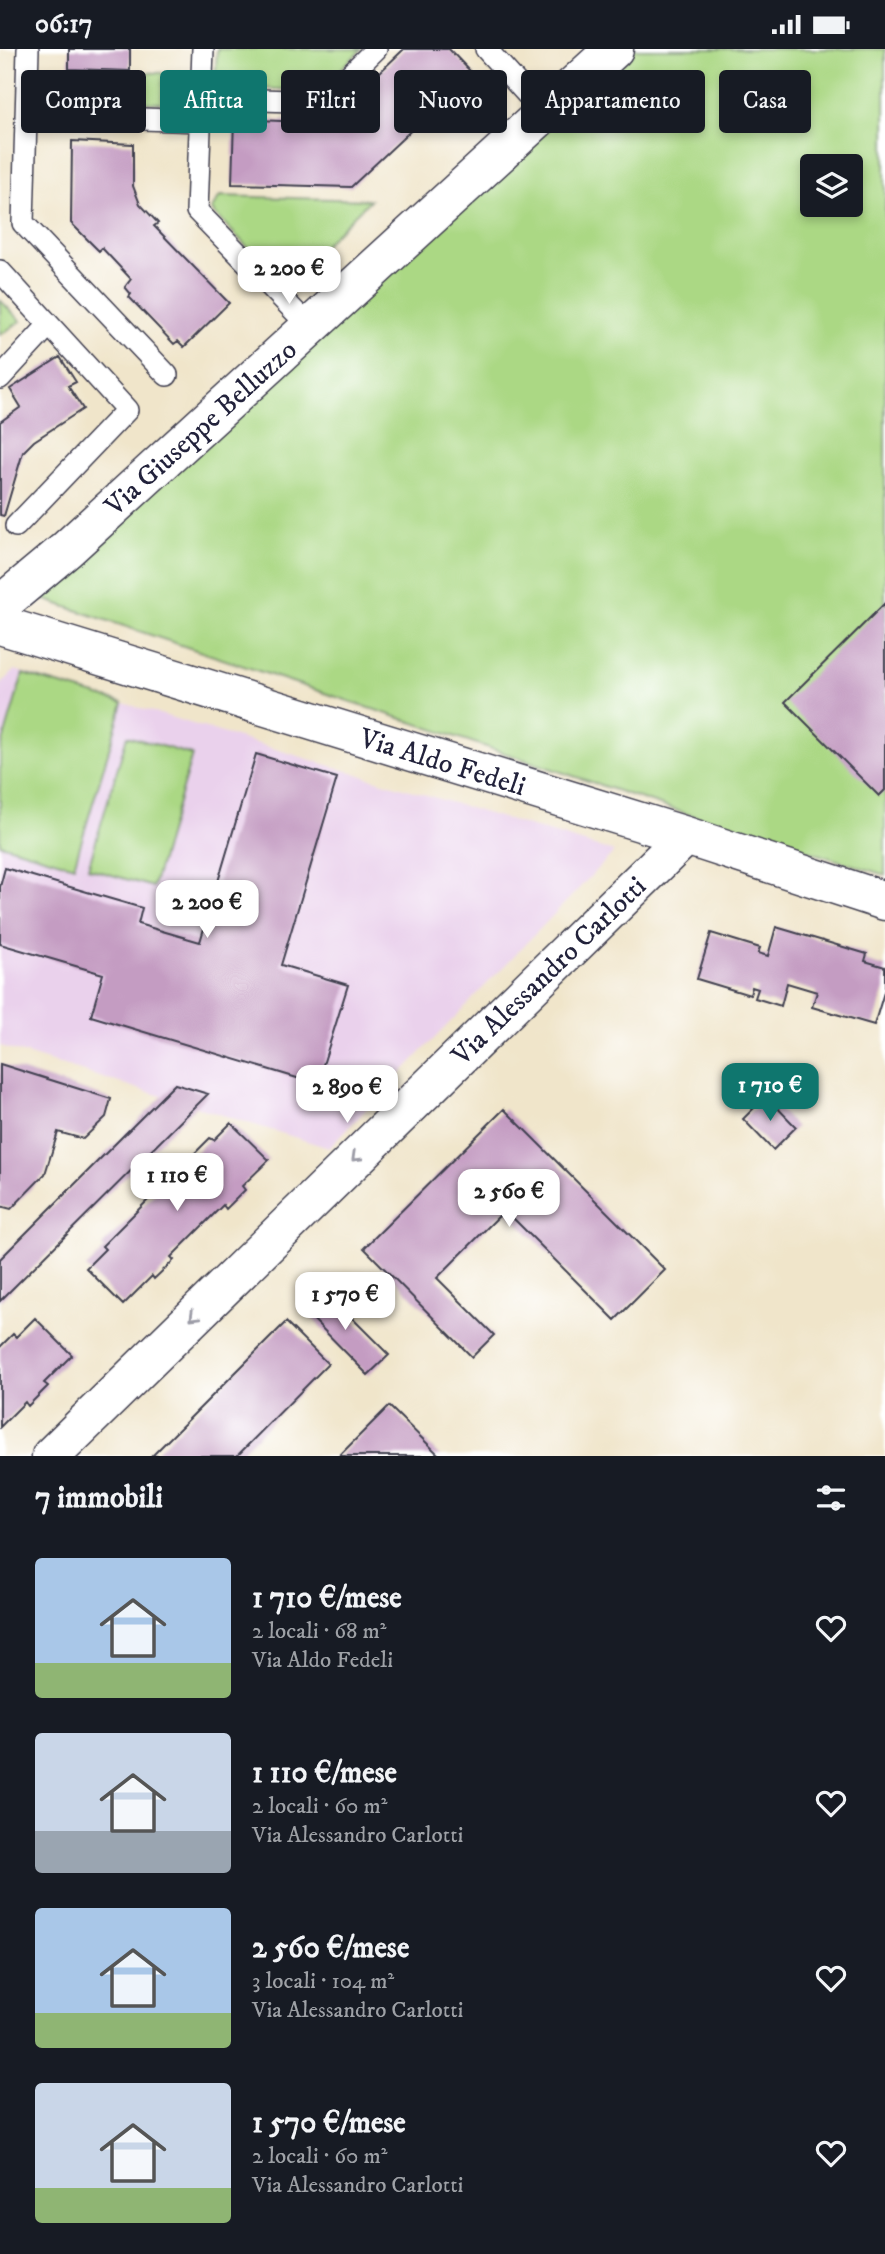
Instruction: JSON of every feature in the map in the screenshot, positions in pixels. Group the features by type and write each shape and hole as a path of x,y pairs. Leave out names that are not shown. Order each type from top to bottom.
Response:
{"street":[{"name":"Via Giuseppe Belluzzo","path":"591,70 614,49"},
{"name":"Via Giuseppe Belluzzo","path":"0,605 66,550 522,133"},
{"name":"Via Aldo Fedeli","path":"0,625 686,836 885,901"},
{"name":"Via Alessandro Carlotti","path":"51,1456 686,836"}],"lane":[{"path":"27,70 28,49"},
{"path":"202,70 203,49"},
{"path":"267,100 322,102 376,49"},
{"path":"486,49 521,88"},
{"path":"26,133 23,223 167,375"},
{"path":"200,133 197,211 310,327"},
{"path":"0,271 127,410 16,526"},
{"path":"0,377 49,325"}],"shaded area":[{"path":"15,670 614,852 329,1148 0,1046 0,686"}],"green space":[{"path":"217,49 362,49 340,70 281,70 281,89 267,89 267,70 216,70"},
{"path":"627,49 885,49 885,875 681,812 13,589 531,133 705,133 705,70 603,70"},
{"path":"146,73 160,73 160,103 146,103"},
{"path":"220,196 370,200 284,284 211,210"},
{"path":"0,300 21,321 0,335"},
{"path":"23,674 123,703 74,866 0,844 0,752"},
{"path":"127,736 192,755 153,887 88,868"}],"building":[{"path":"69,49 130,49 130,70 69,69"},
{"path":"404,49 449,49 469,70 394,70 394,133 408,133 351,187 232,184 234,133 267,133 267,120 281,121 281,133 380,133 380,72"},
{"path":"72,141 133,144 133,186 140,204 158,223 154,226 229,303 184,347 178,341 174,344 129,297 131,294 125,287 131,279 102,248 99,251 71,223"},
{"path":"60,357 76,382 68,386 83,409 34,441 23,452 4,516 0,515 0,422 21,407 10,389"},
{"path":"885,603 885,790 879,796 785,702"},
{"path":"256,754 337,778 281,965 348,985 317,1084 91,1016 103,974 0,944 0,887 5,868 142,908 138,924 200,942"},
{"path":"776,927 867,954 865,961 885,967 885,989 874,1025 812,1007 817,992 787,983 781,1006 755,998 758,989 752,987 750,995 697,979 711,933 760,948 758,953 768,956"},
{"path":"0,1064 111,1099 106,1117 83,1139 58,1132 45,1174 11,1209 0,1206"},
{"path":"175,1084 208,1094 0,1301 0,1259"},
{"path":"766,1096 796,1127 773,1150 743,1119"},
{"path":"504,1109 665,1270 615,1320 505,1210 437,1278 494,1335 472,1357 364,1248"},
{"path":"231,1123 269,1160 242,1186 245,1190 226,1209 223,1205 171,1257 174,1260 154,1279 152,1276 123,1305 86,1268 105,1249 102,1246 210,1138 214,1140"},
{"path":"322,1288 389,1355 368,1375 302,1308"},
{"path":"35,1318 72,1355 44,1383 48,1386 28,1406 25,1402 0,1427 0,1347 13,1334 16,1337"},
{"path":"286,1322 328,1364 237,1456 152,1456"},
{"path":"389,1406 440,1456 339,1456"}]}
